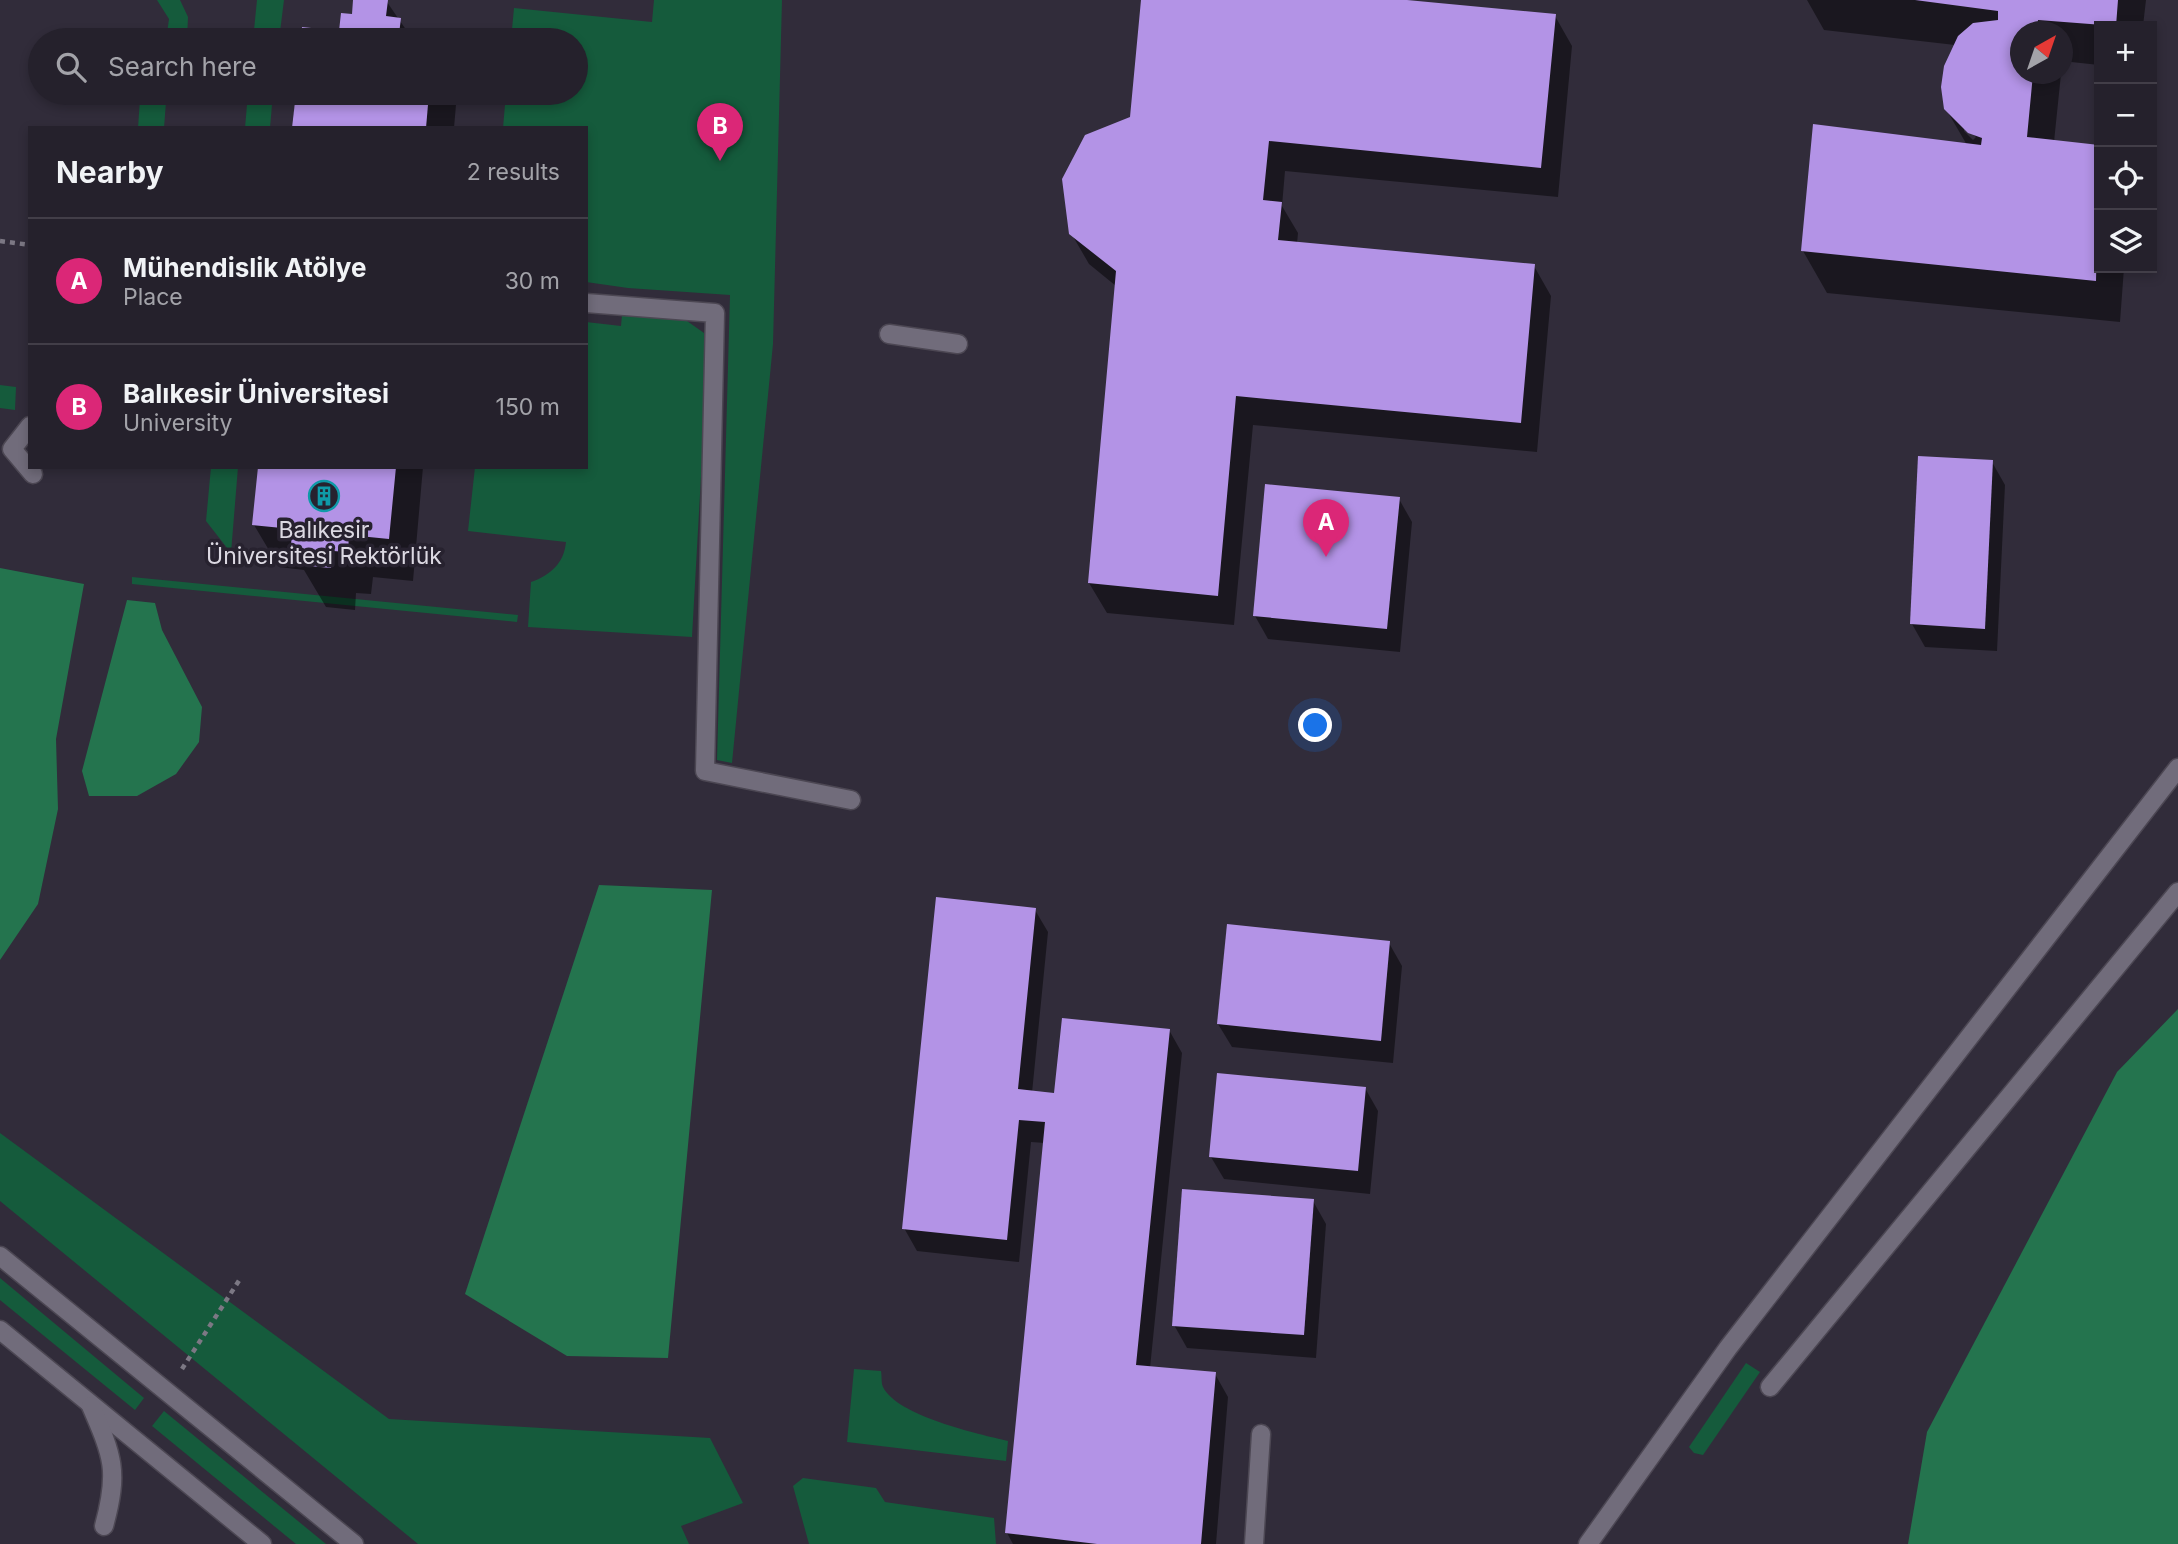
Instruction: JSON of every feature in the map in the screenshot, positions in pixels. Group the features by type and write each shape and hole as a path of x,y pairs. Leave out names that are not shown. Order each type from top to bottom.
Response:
{"street":[{"path":"588,303 715,313 705,771 851,800"},
{"path":"889,334 958,344"},
{"path":"28,429 12,449 28,468"},
{"path":"29,469 33,474"},
{"path":"1588,1544 1728,1348 2178,768"},
{"path":"1770,1387 2178,892"},
{"path":"0,1256 354,1544"},
{"path":"0,1330 262,1544"},
{"path":"90,1403 112,1454 114,1489 104,1526"},
{"path":"1254,1544 1261,1434"}],"path":[{"path":"0,241 28,245"},
{"path":"183,1367 240,1279"}],"green space":[{"path":"157,0 180,0 188,17 188,28 168,28 169,19"},
{"path":"257,0 284,0 280,28 254,28"},
{"path":"654,0 782,0 773,344 732,763 717,760 730,295 628,288 588,282 588,126 503,126 505,105 588,105 588,28 512,28 514,8 652,22"},
{"path":"140,105 166,105 164,126 138,126"},
{"path":"247,105 272,105 270,126 245,126"},
{"path":"622,315 687,321 704,333 708,352 692,637 528,627 531,582 545,576 555,567 566,542 468,531 475,469 588,469 588,322 621,326"},
{"path":"0,385 16,387 15,410 0,408"},
{"path":"211,469 238,469 231,553 206,521"},
{"path":"0,568 84,584 56,739 58,809 38,904 0,960"},
{"path":"132,577 518,615 517,622 132,584"},
{"path":"127,600 155,603 162,630 202,707 199,742 176,774 137,796 89,796 82,771"},
{"path":"599,885 712,890 668,1358 567,1356 465,1294"},
{"path":"2178,1009 2178,1544 1908,1544 1927,1432 2117,1072"},
{"path":"0,1133 389,1419 710,1438 743,1503 681,1526 689,1544 418,1544 0,1201"},
{"path":"0,1278 144,1398 135,1410 0,1300"},
{"path":"1746,1363 1760,1372 1703,1455 1694,1453 1689,1447"},
{"path":"854,1369 881,1371 883,1387 891,1397 921,1415 1008,1441 1006,1461 847,1442"},
{"path":"164,1411 326,1544 296,1544 152,1426"},
{"path":"803,1478 876,1488 885,1502 994,1518 996,1544 809,1544 793,1486"}],"building":[{"path":"353,0 388,0 386,16 401,18 400,28 339,28 341,13 352,14"},
{"path":"1141,0 1407,0 1556,14 1541,168 1269,141 1263,200 1282,202 1278,240 1535,264 1521,423 1236,396 1218,596 1088,583 1116,271 1069,234 1062,179 1085,135 1130,117"},
{"path":"1915,0 2118,0 2116,21 2094,21 2094,24 2073,21 2010,21 2010,84 2032,84 2027,137 2094,144 2096,281 1801,251 1813,124 1981,145 1982,138 1968,133 1944,109 1941,87 1944,66 1958,36 1973,23 1998,20 1998,11"},
{"path":"295,105 428,105 426,126 292,126"},
{"path":"1918,456 1993,460 1985,629 1910,624"},
{"name":"Balıkesir Üniversitesi Rektörlük","path":"258,469 396,469 389,539 349,535 348,552 333,551 331,568 299,565 301,547 291,546 292,529 252,525"},
{"path":"1265,484 1400,497 1387,629 1253,616"},
{"path":"936,897 1036,908 1018,1089 1054,1093 1062,1018 1170,1029 1136,1365 1216,1372 1201,1544 1097,1544 1005,1533 1045,1122 1019,1120 1007,1240 902,1229"},
{"path":"1227,924 1390,941 1381,1041 1217,1024"},
{"path":"1217,1073 1366,1087 1358,1171 1209,1157"},
{"path":"1182,1189 1314,1199 1304,1335 1172,1326"}],"place":[{"name":"Balıkesir Üniversitesi","path":"720,161"},
{"name":"Balıkesir Üniversitesi Rektörlük","path":"324,496"},
{"name":"Mühendislik Atölye","path":"1326,557"}]}
